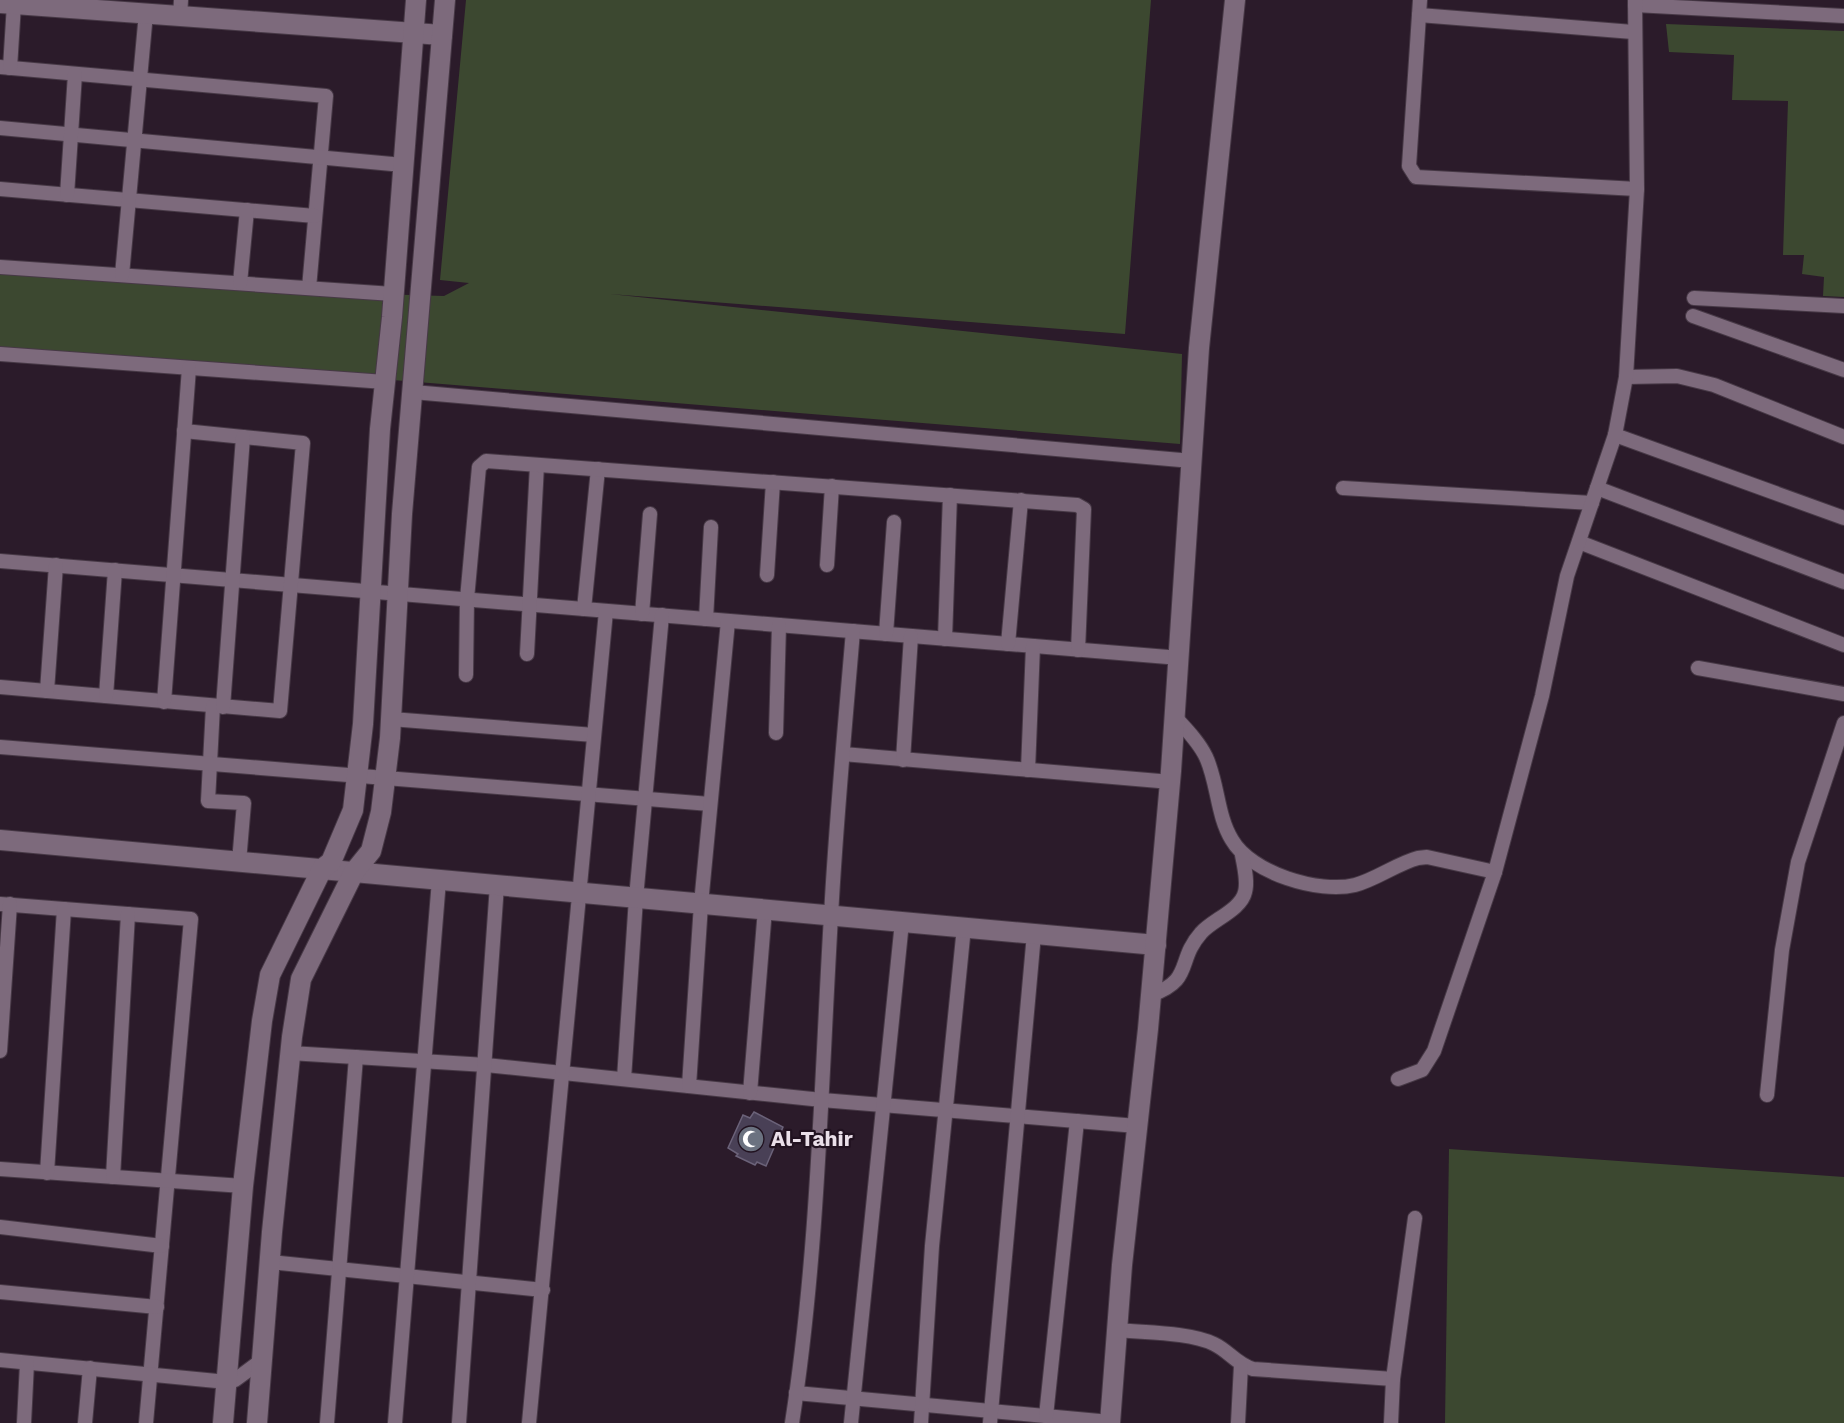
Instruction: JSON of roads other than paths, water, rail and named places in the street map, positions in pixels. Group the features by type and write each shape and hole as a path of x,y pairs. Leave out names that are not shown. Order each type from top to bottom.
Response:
{"street":[{"path":"223,1423 243,1186 262,1021 270,975 322,870 330,862 353,810 372,591 385,382 416,0"},
{"path":"257,1423 290,1053 301,979 354,872 371,851 381,812 391,719 413,392 445,0"},
{"path":"796,1393 922,1405 990,1417 1046,1416 1110,1422 1170,782 1180,658 1198,348 1235,0"},
{"path":"1420,0 1409,166 1416,177 1637,189"},
{"path":"1398,1079 1422,1070 1434,1051 1495,872 1542,696 1567,576 1615,435 1626,377 1637,189 1633,32 1635,3 1844,16"},
{"path":"309,288 326,96 5,67 7,4 70,4 146,13 180,8 442,35"},
{"path":"122,275 146,13"},
{"path":"1419,15 1633,32"},
{"path":"67,195 75,74"},
{"path":"0,128 403,165"},
{"path":"0,191 315,216"},
{"path":"240,283 247,210"},
{"path":"0,267 393,294"},
{"path":"1694,298 1844,306"},
{"path":"1693,316 1844,370"},
{"path":"0,354 385,382"},
{"path":"164,702 189,368"},
{"path":"1626,377 1677,376 1714,385 1844,437"},
{"path":"413,392 1192,461"},
{"path":"0,687 280,711 303,443 184,431"},
{"path":"1615,435 1844,518"},
{"path":"239,862 244,803 208,801 210,763 232,580 243,437"},
{"path":"466,675 467,599 479,467 486,461 1077,504 1084,509 1078,650"},
{"path":"527,654 537,465"},
{"path":"584,609 598,469"},
{"path":"767,574 773,482"},
{"path":"827,565 832,486"},
{"path":"1343,488 1592,503"},
{"path":"1597,488 1844,582"},
{"path":"945,639 950,495"},
{"path":"1008,644 1021,500"},
{"path":"642,614 650,514"},
{"path":"886,634 894,522"},
{"path":"706,619 711,527"},
{"path":"1579,542 1844,645"},
{"path":"0,561 1180,658"},
{"path":"47,691 56,565"},
{"path":"106,696 115,570"},
{"path":"530,1423 606,611"},
{"path":"624,1079 636,898 662,615"},
{"path":"689,1086 701,904 728,621"},
{"path":"776,733 778,625"},
{"path":"792,1423 822,1100 831,915 853,631"},
{"path":"903,759 911,636"},
{"path":"1028,770 1033,646"},
{"path":"1698,668 1844,694"},
{"path":"1151,995 1171,988 1177,982 1192,946 1201,932 1242,900 1246,882 1242,855 1231,839 1205,755 1175,717"},
{"path":"391,719 594,735"},
{"path":"1767,1095 1782,950 1798,862 1843,728"},
{"path":"0,747 385,776 710,804"},
{"path":"843,754 1170,782"},
{"path":"0,840 1156,945"},
{"path":"1242,855 1273,872 1302,883 1331,888 1356,884 1418,858 1427,857 1495,872"},
{"path":"395,1423 439,880"},
{"path":"459,1423 497,885"},
{"path":"0,1051 5,904 191,919 146,1423"},
{"path":"47,1173 64,909"},
{"path":"750,1093 765,909"},
{"path":"113,1177 128,914"},
{"path":"850,1423 902,922"},
{"path":"921,1423 932,1246 964,927"},
{"path":"990,1417 1034,934"},
{"path":"290,1053 486,1065 822,1100 1137,1126"},
{"path":"327,1423 356,1057"},
{"path":"1046,1416 1077,1121"},
{"path":"0,1169 243,1186"},
{"path":"1391,1423 1393,1379 1415,1218"},
{"path":"0,1227 162,1246"},
{"path":"270,1262 543,1290"},
{"path":"0,1292 157,1307"},
{"path":"1117,1330 1198,1339 1215,1344 1241,1365 1253,1369 1393,1379"},
{"path":"0,1360 227,1382 235,1380 262,1360"},
{"path":"24,1423 27,1363"},
{"path":"1238,1423 1241,1365"},
{"path":"85,1423 90,1368"}],"place":[{"name":"Al-Tahir","path":"751,1139"}]}
